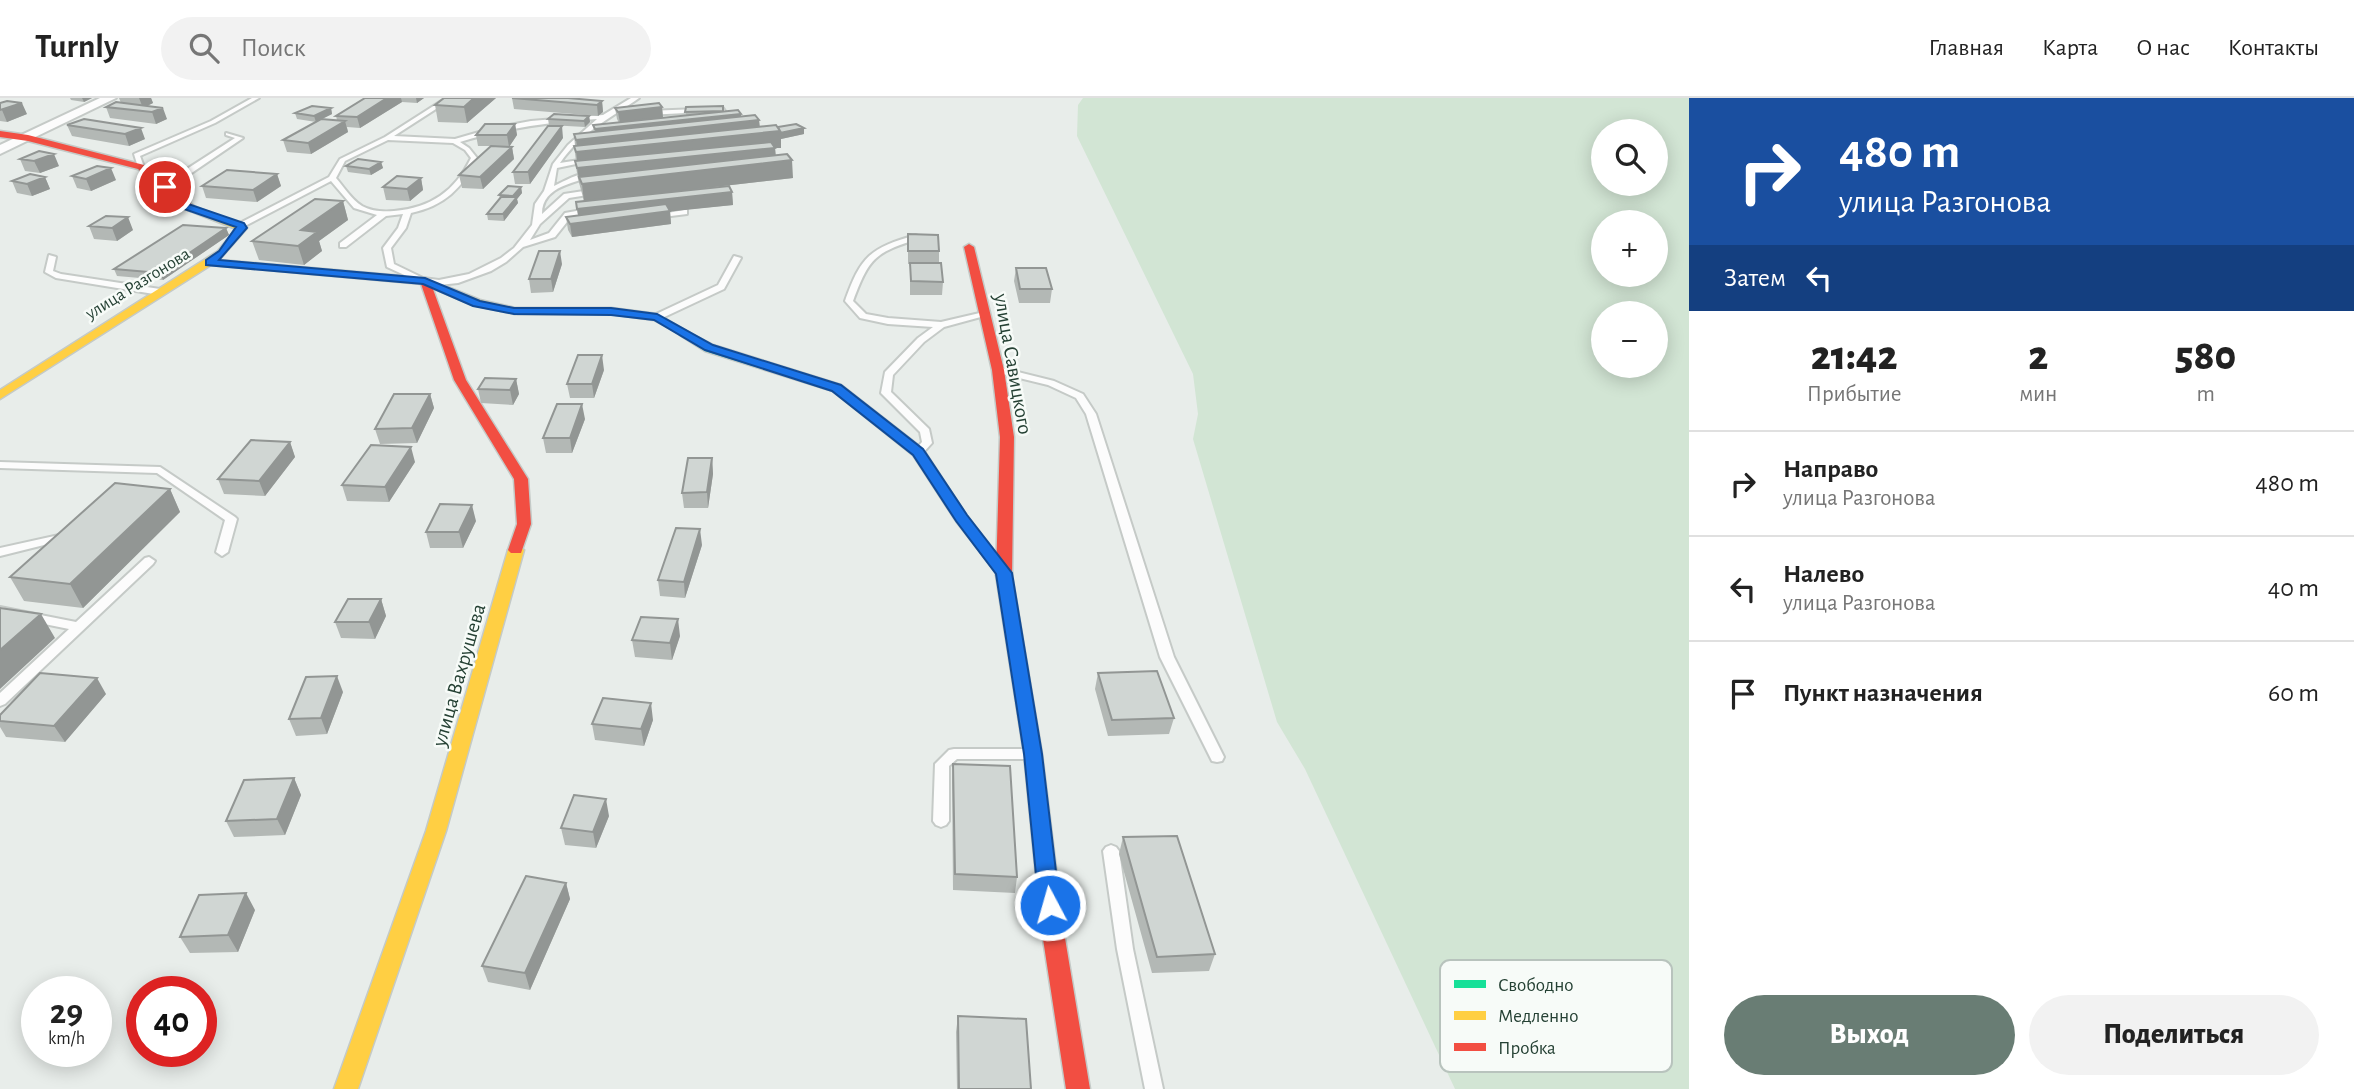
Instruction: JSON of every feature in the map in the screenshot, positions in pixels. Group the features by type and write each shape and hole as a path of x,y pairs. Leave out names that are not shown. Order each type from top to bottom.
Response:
{"street":[{"path":"0,150 110,98"},
{"path":"0,133 56,125"},
{"path":"0,133 141,167 185,206 240,225"},
{"name":"улица Разгонова","path":"0,395 222,253 242,228 240,225"},
{"name":"улица Савицкого","path":"969,247 998,370 1007,437 1004,573 1033,754 1055,955 1078,1089"},
{"name":"улица Савицкого","path":"209,262 425,281 477,303 514,311 611,311 657,317 709,348 836,388 918,452 961,518 1004,573"},
{"name":"улица Вахрушева","path":"346,1089 436,831 524,524 521,479 460,380 425,281"}],"lane":[{"path":"141,167 136,155 213,122 256,98"},
{"path":"240,225 332,178 342,160 387,138 450,98"},
{"path":"600,107 613,108 636,98"},
{"path":"538,222 539,204 549,190 555,166 569,148 607,117 613,108"},
{"path":"644,113 723,110"},
{"path":"387,138 455,141 498,128 567,118 619,116"},
{"path":"587,133 599,132"},
{"path":"165,187 240,138 229,134"},
{"path":"332,178 358,207 383,214 407,212 437,204 466,176 474,158 455,141"},
{"path":"569,148 582,147"},
{"path":"555,166 597,160"},
{"path":"549,190 584,175 598,174"},
{"path":"524,246 538,222 567,196 601,190"},
{"path":"552,235 568,215 602,209"},
{"path":"407,212 402,228 387,248 390,265 425,281 457,281 481,273 524,246 565,228"},
{"path":"644,218 684,212"},
{"path":"343,245 383,214"},
{"path":"916,237 880,248 861,267 849,301 863,316 888,321 941,325 984,315"},
{"path":"52,257 49,272 59,276 160,292"},
{"path":"657,317 721,287 737,258"},
{"path":"918,452 927,443 925,431 886,393 888,374 921,340 941,325"},
{"path":"998,370 1051,383 1080,396 1091,414 1167,657 1217,757"},
{"path":"0,464 160,470 231,519 222,552"},
{"path":"57,551 84,525"},
{"path":"0,552 74,534"},
{"path":"0,701 149,561"},
{"path":"0,611 78,627"},
{"path":"941,821 942,764 954,754 1033,754"},
{"path":"1111,851 1125,949 1154,1089"}],"green space":[{"path":"1083,98 1689,98 1689,1089 1455,1089 1447,1072 1672,1072 1672,960 1440,960 1440,1057 1305,769 1277,722 1193,439 1198,414 1193,374 1077,136 1078,105"}],"building":[{"path":"365,98 387,98 357,117 336,116"},
{"path":"444,98 474,98 464,107 435,105"},
{"path":"512,98 568,98 602,101 597,105"},
{"path":"116,102 163,108 152,112 106,107"},
{"path":"0,103 22,103 0,110"},
{"path":"659,103 662,107 618,112 615,108"},
{"path":"312,106 331,108 314,116 295,113"},
{"path":"723,106 723,111 685,112 686,107"},
{"path":"738,110 741,114 595,129 593,125"},
{"path":"554,114 589,116 584,121 548,119"},
{"path":"755,115 759,120 576,140 574,134"},
{"path":"84,119 141,128 125,134 67,125"},
{"path":"321,119 345,121 308,143 283,140"},
{"path":"485,124 515,124 507,135 476,135"},
{"path":"796,124 804,128 780,133 778,127"},
{"path":"776,125 780,131 576,152 574,146"},
{"path":"548,126 562,126 528,172 513,172"},
{"path":"771,142 775,148 577,168 575,161"},
{"path":"491,146 512,147 480,177 459,175"},
{"path":"39,151 54,154 34,161 20,159"},
{"path":"787,154 792,160 582,184 579,177"},
{"path":"358,159 381,162 369,169 346,166"},
{"path":"97,166 111,168 86,179 72,176"},
{"path":"227,170 277,174 253,190 202,186"},
{"path":"30,174 45,177 27,184 12,181"},
{"path":"397,176 421,178 407,189 383,187"},
{"path":"508,186 521,187 513,196 499,195"},
{"path":"729,186 732,192 577,209 576,202"},
{"path":"501,197 517,197 503,214 487,214"},
{"path":"315,199 343,201 301,230 317,232 298,246 252,241"},
{"path":"666,204 670,211 570,224 566,217"},
{"path":"106,216 128,217 112,228 89,226"},
{"path":"183,225 226,228 160,273 114,269"},
{"path":"908,234 938,235 939,251 908,251"},
{"path":"539,251 560,251 551,279 529,279"},
{"path":"910,263 941,263 943,282 911,281"},
{"path":"1016,268 1046,268 1052,289 1020,289"},
{"path":"578,355 602,355 592,384 567,384"},
{"path":"485,378 516,379 510,390 478,389"},
{"path":"394,394 430,394 412,428 375,429"},
{"path":"557,404 582,404 570,438 543,438"},
{"path":"251,440 290,442 259,481 218,479"},
{"path":"371,445 411,447 385,487 342,485"},
{"path":"688,458 712,458 707,492 682,493"},
{"path":"115,483 170,489 70,584 10,577"},
{"path":"440,504 472,505 459,532 426,532"},
{"path":"676,528 700,529 684,582 658,580"},
{"path":"348,599 381,599 369,622 335,622"},
{"path":"0,608 41,614 0,650"},
{"path":"641,617 678,619 670,643 632,640"},
{"path":"1157,671 1174,718 1112,720 1098,673"},
{"path":"40,673 97,678 54,726 0,721 0,715"},
{"path":"337,676 321,718 289,719 306,677"},
{"path":"603,698 651,703 641,729 592,724"},
{"path":"953,764 1010,766 1017,877 955,874"},
{"path":"294,778 277,819 226,821 244,780"},
{"path":"574,795 606,799 593,832 561,828"},
{"path":"1177,836 1215,954 1157,957 1123,837"},
{"path":"526,876 566,883 525,973 482,966"},
{"path":"246,893 228,935 180,937 199,895"},
{"path":"958,1016 1026,1019 1031,1089 959,1089"}],"traffic: fast":[{"path":"684,333 709,348 837,388 918,452 961,518 1004,573"}],"traffic: slow":[{"path":"0,395 209,262 222,253 242,228 191,208"},
{"path":"209,262 425,281 477,303 515,311 611,311 657,317 684,333"},
{"path":"346,1089 436,831 516,550"},
{"path":"1004,575 1033,754 1052,926"}],"traffic: jam":[{"path":"0,134 28,138 141,167 185,206 191,208"},
{"path":"969,247 998,370 1007,437 1004,575"},
{"path":"425,281 460,380 521,479 524,524 516,550"},
{"path":"1052,926 1078,1089"}],"route":[{"path":"165,187 185,206 222,217 242,228 222,253 209,262 269,270 425,281 477,303 514,311 611,311 657,317 709,348 836,388 918,452 961,518 1004,573 1033,754 1050,905"}]}
